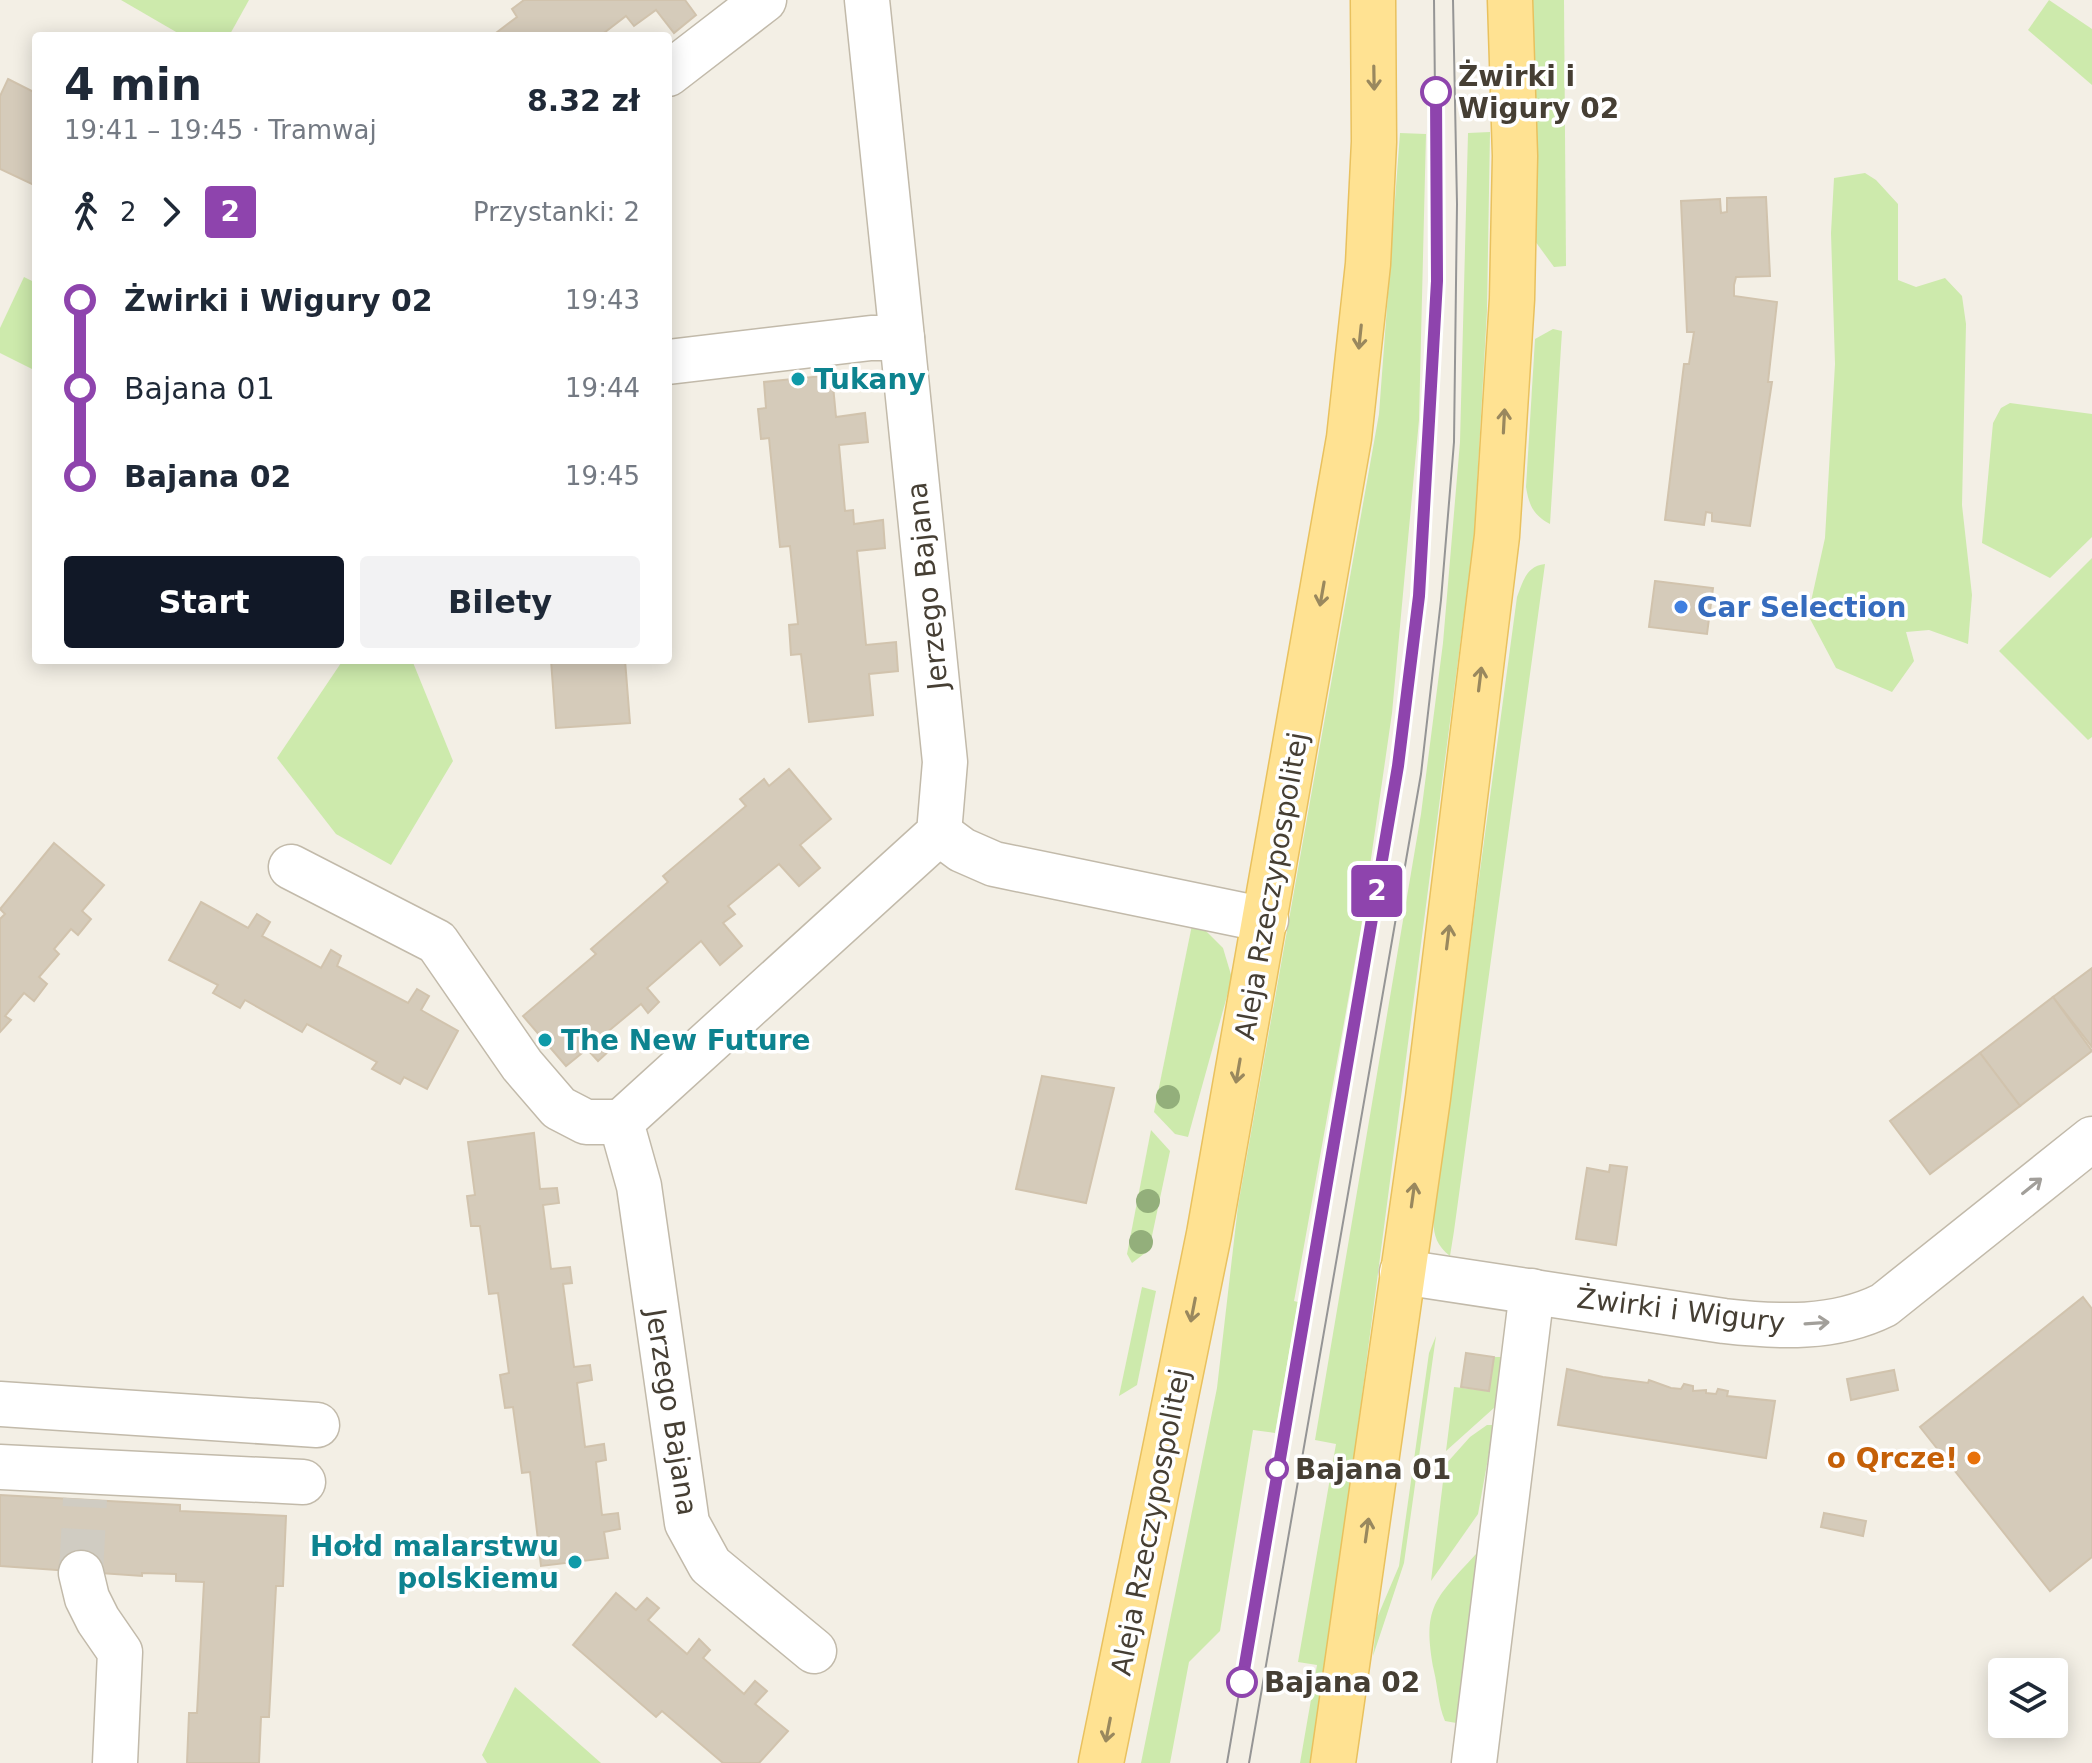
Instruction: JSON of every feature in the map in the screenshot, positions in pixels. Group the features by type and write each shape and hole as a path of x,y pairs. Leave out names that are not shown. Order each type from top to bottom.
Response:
{"main road":[{"name":"Aleja Rzeczypospolitej","path":"1101,1763 1209,1234 1349,438 1369,233 1374,142 1373,0"},
{"path":"1333,1763 1428,1098 1497,536 1513,267 1515,156 1510,0"}],"street":[{"path":"672,71 764,0"},
{"name":"Jerzego Bajana","path":"867,0 945,762 939,833"},
{"path":"672,362 871,338 902,338"},
{"path":"291,867 437,942 522,1065 559,1108 586,1122 621,1122 939,833 962,850 994,864 1266,920"},
{"name":"Jerzego Bajana","path":"621,1122 639,1186 687,1523 710,1565 814,1651"},
{"name":"Żwirki i Wigury","path":"1402,1272 1770,1326 1854,1318 1884,1305 2092,1139"},
{"path":"1474,1763 1532,1291"},
{"path":"0,1404 317,1425"},
{"path":"0,1467 86,1485 303,1482"},
{"path":"81,1573 98,1620 120,1652 115,1763"}],"green space":[{"path":"121,0 249,0 231,32 176,32"},
{"path":"1532,0 1564,0 1566,266 1554,267 1535,241"},
{"path":"2049,0 2092,29 2092,85 2028,30"},
{"path":"1490,132 1487,311 1474,538 1314,1763 1300,1763 1317,1665 1298,1662 1336,1444 1315,1440 1421,814 1443,643 1460,442 1468,133"},
{"path":"1400,133 1426,134 1419,420 1392,713 1361,928 1294,1301 1298,1302 1275,1433 1253,1430 1220,1631 1189,1662 1170,1763 1141,1763 1217,1388 1238,1206 1379,414"},
{"path":"1865,173 1876,180 1898,204 1898,280 1916,287 1945,278 1962,296 1966,324 1962,505 1972,595 1968,644 1929,630 1906,632 1914,661 1892,692 1836,668 1808,615 1825,538 1835,364 1831,233 1834,178"},
{"path":"24,277 32,281 32,369 0,353 0,328"},
{"path":"1553,329 1562,331 1550,524 1533,509 1526,487 1535,339"},
{"path":"2010,403 2092,414 2092,537 2050,578 1982,543 1993,423 2001,408"},
{"path":"2092,558 2092,737 2088,740 1999,651"},
{"path":"1545,564 1450,1256 1436,1237 1434,1214 1517,597 1529,571"},
{"path":"340,664 414,664 453,761 391,865 336,834 277,758"},
{"path":"1192,925 1203,928 1223,948 1232,978 1188,1137 1175,1134 1154,1112"},
{"path":"1151,1130 1170,1151 1149,1250 1132,1263 1127,1254"},
{"path":"1142,1287 1156,1291 1137,1385 1119,1396"},
{"path":"1436,1336 1404,1563 1373,1656 1377,1618 1399,1566 1429,1353"},
{"path":"1494,1357 1503,1357 1495,1407 1446,1451 1454,1387 1488,1391"},
{"path":"1487,1425 1494,1425 1478,1514 1431,1581 1445,1465 1470,1437"},
{"path":"1476,1554 1462,1724 1445,1721 1439,1702 1431,1649 1431,1618 1441,1594"},
{"path":"515,1687 601,1763 487,1763 482,1755"}],"building":[{"path":"524,0 685,0 696,15 674,33 656,10 634,26 626,16 605,32 497,32 517,17 512,9"},
{"path":"8,79 32,91 32,184 0,169 0,96"},
{"path":"1766,197 1770,276 1736,277 1734,285 1734,296 1777,302 1768,382 1772,382 1750,526 1712,521 1712,513 1706,512 1704,525 1665,520 1684,364 1689,364 1694,332 1687,332 1681,201 1720,199 1721,213 1727,212 1727,198"},
{"path":"832,375 836,417 865,413 868,442 839,445 845,511 853,510 854,524 883,520 885,548 857,551 866,645 896,642 898,671 869,674 873,715 809,722 801,654 791,655 789,625 798,624 790,546 780,547 769,438 761,439 758,409 766,408 764,382"},
{"name":"Car Selection","path":"1655,581 1713,588 1707,634 1649,627"},
{"path":"551,664 625,664 630,723 556,728"},
{"path":"789,769 831,819 800,845 820,868 799,886 779,864 728,906 735,914 723,923 742,946 720,965 701,941 647,988 659,1002 648,1013 641,1004 599,1039 610,1050 598,1061 587,1049 566,1066 523,1016 596,954 591,949 668,882 663,876 746,806 740,799 764,779 769,786"},
{"path":"54,843 104,885 82,911 91,919 78,935 71,929 54,949 59,954 39,977 47,984 34,1001 24,993 5,1016 11,1020 0,1032 0,919 5,914 0,909"},
{"path":"201,902 248,928 257,914 270,922 262,936 321,968 331,950 341,956 337,966 408,1003 417,989 429,996 421,1010 458,1031 427,1089 404,1077 400,1084 372,1069 377,1062 307,1024 302,1032 245,1000 240,1008 213,993 218,985 169,960"},
{"path":"2092,968 2092,1047 2053,997"},
{"path":"2053,997 2092,1051 2020,1106 1980,1053"},
{"path":"1980,1053 2020,1106 1930,1174 1890,1121"},
{"path":"1042,1076 1114,1088 1086,1203 1016,1189"},
{"path":"534,1133 540,1189 557,1188 559,1203 543,1205 551,1269 570,1267 572,1283 563,1284 574,1367 590,1365 592,1380 577,1383 585,1447 604,1444 606,1460 596,1462 602,1515 618,1513 620,1529 604,1532 608,1558 541,1566 530,1472 522,1473 513,1407 505,1408 500,1375 509,1373 498,1293 489,1294 480,1226 471,1226 467,1196 475,1195 468,1142"},
{"path":"1610,1165 1627,1167 1616,1245 1576,1239 1587,1168 1609,1172"},
{"path":"2083,1297 2092,1309 2092,1557 2050,1591 1920,1427"},
{"path":"1466,1353 1494,1357 1489,1391 1461,1387"},
{"path":"1567,1369 1603,1377 1648,1383 1649,1380 1671,1388 1681,1389 1684,1384 1693,1386 1693,1391 1706,1390 1706,1393 1716,1394 1718,1389 1728,1391 1727,1396 1775,1401 1766,1458 1558,1425"},
{"path":"1894,1370 1898,1390 1851,1400 1847,1379"},
{"path":"0,1495 180,1505 180,1511 286,1516 283,1586 276,1586 269,1717 261,1717 259,1763 187,1763 189,1713 197,1713 204,1582 176,1581 176,1574 142,1573 142,1576 0,1566"},
{"path":"1824,1513 1866,1521 1863,1536 1821,1527"},
{"path":"616,1593 636,1610 647,1598 659,1608 648,1620 687,1654 699,1639 710,1650 703,1658 744,1694 755,1681 767,1691 755,1704 788,1731 759,1763 723,1763 662,1711 656,1717 573,1645"}],"tunnel":[{"path":"81,1573 85,1499"}],"tram line":[{"path":"1227,1763 1398,766 1419,596 1437,281 1434,0"},
{"path":"1249,1763 1421,774 1441,600 1454,442 1457,204 1453,0"},
{"name":"2","path":"1242,1682 1398,766 1419,596 1431,435 1437,281 1436,92"}],"place":[{"name":"Żwirki i Wigury 02","path":"1436,92"},
{"name":"Tukany","path":"798,379"},
{"name":"Car Selection","path":"1681,607"},
{"name":"The New Future","path":"545,1040"},
{"name":"o Qrcze!","path":"1974,1458"},
{"name":"Bajana 01","path":"1277,1469"},
{"name":"Hołd malarstwu polskiemu","path":"575,1562"},
{"name":"Bajana 02","path":"1242,1682"}]}
